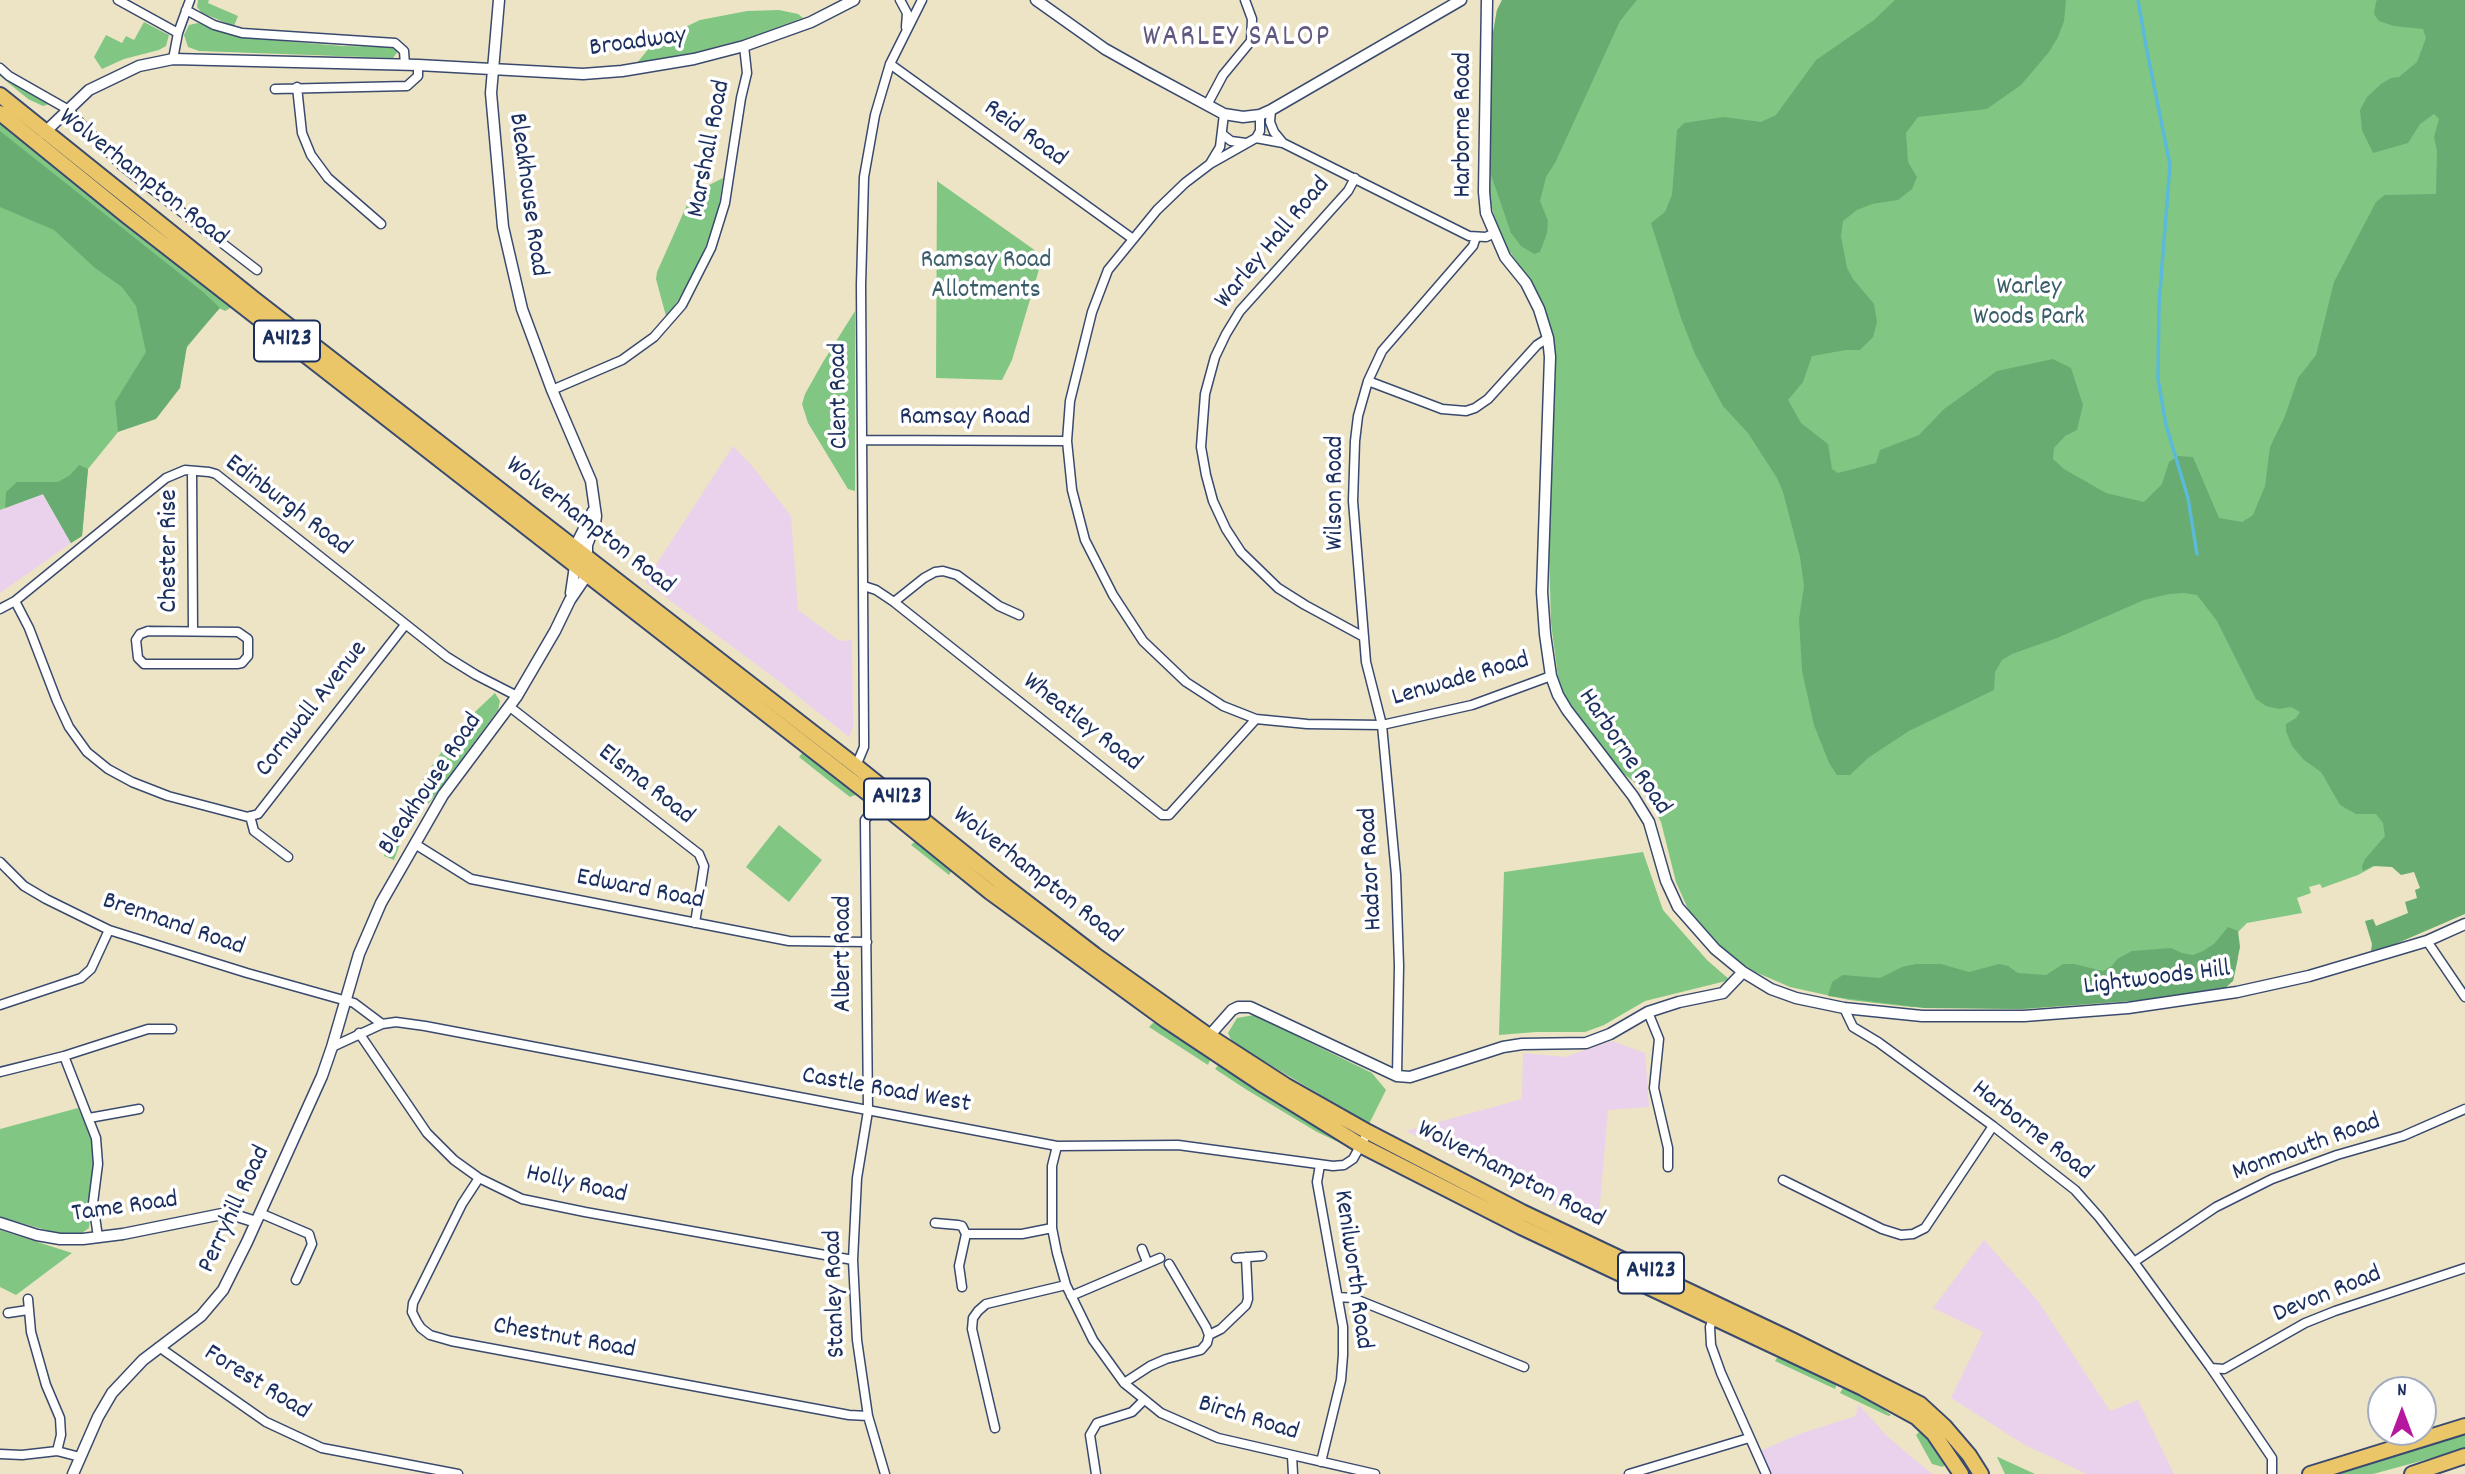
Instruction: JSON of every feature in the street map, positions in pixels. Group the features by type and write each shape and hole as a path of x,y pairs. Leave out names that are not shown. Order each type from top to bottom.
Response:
{"highway":[{"name":"Wolverhampton Road","path":"0,95 40,138 583,566 990,892 1207,1041"},
{"name":"Wolverhampton Road","path":"0,113 40,138 264,307 575,547 583,566 856,766 1260,1083 1521,1227 1920,1404 1945,1427 1981,1474"},
{"path":"856,766 879,802"},
{"name":"Wolverhampton Road","path":"1716,1312 1916,1416 1934,1434 1961,1474"},
{"path":"2310,1474 2330,1471 2465,1426"},
{"path":"2412,1474 2465,1456"}],"street":[{"path":"118,0 178,33"},
{"path":"173,59 178,33 190,0"},
{"name":"Bleakhouse Road","path":"346,1001 359,954 381,903 443,795 510,707 555,631 583,566 595,524 588,473 552,390 522,309 503,227 491,93 499,0"},
{"name":"Broadway","path":"40,138 89,90 139,66 173,59 418,65 583,74 622,71 694,59 744,46 811,22 854,0"},
{"path":"900,0 907,13 905,30"},
{"name":"Clent Road","path":"856,766 864,747 861,285 864,177 875,116 890,64 922,0"},
{"path":"1035,0 1105,49 1224,114 1243,117 1260,115 1271,110 1461,0"},
{"path":"1208,106 1223,75 1251,41 1252,19 1245,0"},
{"name":"Harborne Road","path":"1487,0 1486,213 1505,257 1526,283 1539,309 1548,338 1550,357 1542,592 1551,676 1558,695 1633,796 1649,822 1666,881 1678,907 1715,949 1743,972 1772,989 1796,998 1844,1008 1853,1027 1878,1042 1993,1126 2075,1190 2134,1262 2211,1368 2272,1458 2272,1474"},
{"path":"186,10 214,25 242,33 395,43 404,51 405,65"},
{"name":"Marshall Road","path":"552,390 622,360 654,337 682,305 711,248 725,203 747,73 744,46"},
{"name":"Reid Road","path":"890,64 1133,239"},
{"path":"275,89 407,86 418,76 418,65"},
{"name":"Wolverhampton Road","path":"0,68 9,76 67,109 121,166 257,270"},
{"path":"297,87 302,133 311,155 328,178 381,224"},
{"path":"1271,110 1270,122 1283,142"},
{"path":"1210,164 1220,147 1224,114"},
{"path":"1260,115 1260,131 1256,138 1283,142 1469,236 1494,233"},
{"path":"1222,134 1231,141 1246,143"},
{"name":"Lenwade Road","path":"1256,138 1210,164 1166,201 1108,270 1092,312 1070,401 1067,440 1072,490 1085,540 1113,595 1143,641 1186,682 1223,706 1256,719 1307,724 1382,724 1472,705 1551,676"},
{"name":"Warley Hall Road","path":"1354,178 1348,191 1240,311 1226,334 1215,356 1205,394 1201,447 1213,500 1226,529 1241,552 1278,588 1364,637"},
{"name":"Wilson Road","path":"1366,662 1353,501 1358,416 1368,381 1382,351 1473,246 1476,236"},
{"name":"Wolverhampton Road","path":"245,260 253,250"},
{"path":"1368,381 1442,409 1466,411 1488,399 1537,345 1548,338"},
{"name":"Ramsay Road","path":"863,440 1067,440"},
{"name":"Chester Rise","path":"192,471 193,631"},
{"name":"Edinburgh Road","path":"0,609 15,601 166,478 177,472 216,474 447,657 517,696"},
{"path":"575,547 593,508"},
{"path":"894,602 924,578 943,571 957,575 999,606 1019,615"},
{"name":"Wheatley Road","path":"864,586 876,590 894,602 1162,815 1169,815 1256,719"},
{"path":"15,601 29,628 69,727 87,752 108,769 132,782 237,816 250,816 254,831 288,857"},
{"name":"Cornwall Avenue","path":"250,816 258,814 405,625"},
{"name":"Chester Rise","path":"148,631 193,631 241,633 248,642 246,660 236,664 144,664 138,658 136,640 140,634 148,631"},
{"name":"Hadzor Road","path":"1366,662 1382,724 1396,875 1399,966 1397,1076"},
{"name":"Elsma Road","path":"510,707 699,854 704,866 695,923"},
{"name":"Albert Road","path":"868,1111 865,820 879,802"},
{"name":"Edward Road","path":"415,844 471,879 789,942 867,942"},
{"name":"Brennand Road","path":"0,862 24,886 108,930 346,1001"},
{"name":"Lightwoods Hill","path":"1844,1008 1935,1016 2024,1016 2128,1008 2214,997 2309,976 2427,941 2465,924"},
{"path":"0,1005 81,978 91,968 108,930"},
{"path":"2427,941 2465,998"},
{"path":"1207,1041 1232,1010 1250,1007 1397,1076 1410,1077 1512,1045 1586,1043 1610,1034 1648,1012 1723,993 1743,972"},
{"path":"346,1001 354,1003 382,1024"},
{"name":"Perryhill Road","path":"73,1474 98,1417 113,1393 143,1360 201,1316 223,1290 332,1047 346,1001"},
{"path":"1648,1012 1659,1039 1654,1088 1668,1147 1668,1167"},
{"name":"Castle Road West","path":"332,1047 382,1024 425,1026 1057,1146 1178,1145 1320,1165 1344,1165 1353,1159 1365,1139"},
{"path":"0,1072 64,1056 148,1029 173,1028"},
{"name":"Holly Road","path":"359,1033 427,1133 454,1160 479,1178 522,1199 853,1260"},
{"path":"64,1056 96,1138 98,1164 93,1203 98,1237"},
{"path":"89,1118 139,1109"},
{"name":"Monmouth Road","path":"2134,1262 2216,1207 2272,1179 2337,1155 2403,1136 2465,1109"},
{"name":"Stanley Road","path":"868,1111 857,1178 853,1260 857,1340 869,1416 885,1474"},
{"path":"1783,1180 1882,1229 1901,1236 1913,1234 1925,1228 1993,1126"},
{"name":"Birch Road","path":"1057,1146 1052,1166 1052,1228 1066,1285 1093,1340 1124,1383 1161,1413 1218,1438 1375,1474"},
{"path":"1656,1147 1668,1147"},
{"name":"Kenilworth Road","path":"1320,1165 1317,1182 1343,1326 1341,1380 1321,1462"},
{"name":"Chestnut Road","path":"479,1178 462,1203 413,1303 412,1311 417,1322 430,1335 849,1415 869,1416"},
{"name":"Tame Road","path":"0,1223 60,1239 98,1237 222,1214 258,1217"},
{"path":"258,1217 309,1234 312,1244 296,1280"},
{"path":"935,1223 958,1225 966,1234 959,1266 962,1287"},
{"path":"966,1234 1022,1234 1052,1228"},
{"path":"1142,1249 1147,1262"},
{"path":"1236,1258 1262,1256"},
{"path":"1209,1335 1221,1329 1246,1305 1246,1257"},
{"path":"1071,1296 1160,1258"},
{"path":"1124,1383 1166,1359 1201,1350 1208,1343 1209,1335 1169,1264"},
{"name":"Devon Road","path":"2211,1368 2224,1369 2305,1323 2335,1311 2465,1268"},
{"path":"995,1428 972,1329 973,1318 986,1304 1066,1285"},
{"path":"1338,1297 1353,1298 1524,1367"},
{"path":"28,1299 30,1332 46,1385 60,1418 61,1435 57,1451"},
{"path":"8,1313 28,1310"},
{"path":"1716,1312 1710,1327 1711,1345 1766,1474"},
{"name":"Forest Road","path":"159,1347 266,1422 322,1448 458,1474"},
{"path":"1096,1474 1090,1435 1097,1423 1132,1412 1144,1401"},
{"path":"1629,1474 1749,1438"},
{"path":"0,1454 22,1455 57,1451 80,1457"},
{"path":"1292,1456 1293,1474"}],"shaded area":[{"path":"733,446 754,468 791,516 798,610 840,641 852,640 853,727 849,737 645,582"},
{"path":"43,493 71,543 0,593 0,510"},
{"path":"1612,1041 1645,1053 1649,1107 1608,1110 1598,1227 1406,1131 1522,1099 1523,1053 1565,1057"},
{"path":"1984,1240 2038,1301 2110,1411 2138,1400 2174,1474 2087,1474 2025,1445 1951,1398 1983,1332 1933,1308"},
{"path":"1858,1404 1889,1438 1932,1474 1771,1474 1760,1451 1802,1433 1856,1416"}],"green space":[{"path":"198,0 209,0 208,3 238,16 234,26 202,13 197,7"},
{"name":"Warley Woods Park","path":"1502,0 2465,0 2429,836 2358,875 2322,888 2320,884 2309,887 2311,893 2297,898 2302,913 2247,923 2237,933 2238,958 2233,981 2170,998 2022,1009 1911,1007 1849,1000 1790,987 1753,971 1727,953 1688,909 1676,882 1661,822 1651,804 1634,782 1618,769 1580,720 1566,699 1558,677 1551,623 1549,554 1555,347 1543,304 1505,245 1489,196 1493,33 1497,10"},
{"path":"1502,0 1637,0 1620,21 1555,163 1546,177 1540,201 1548,221 1547,233 1540,252 1534,254 1521,246 1511,233 1489,169 1493,33 1497,10"},
{"path":"1895,0 2066,0 2064,21 2058,37 2021,85 1987,109 1918,117 1906,133 1908,162 1917,177 1912,189 1898,200 1872,204 1857,210 1843,221 1841,236 1847,268 1874,304 1877,322 1873,337 1860,350 1812,356 1803,382 1788,400 1801,423 1828,444 1832,469 1838,473 1876,463 1880,450 1919,435 1944,409 1997,371 2053,359 2071,368 2083,405 2077,430 2065,436 2054,448 2053,459 2064,469 2106,493 2144,502 2162,484 2169,462 2178,456 2193,457 2219,518 2242,522 2253,515 2265,486 2270,447 2285,416 2298,378 2316,355 2334,282 2376,202 2385,195 2436,194 2437,151 2434,137 2439,119 2434,114 2420,124 2408,143 2373,153 2362,130 2360,110 2367,97 2381,84 2399,77 2417,62 2426,38 2423,29 2394,26 2379,21 2374,14 2376,2 2465,0 2465,914 2393,945 2371,951 2372,944 2365,921 2373,919 2376,926 2408,913 2405,902 2417,898 2415,890 2420,888 2414,872 2401,875 2392,867 2373,866 2363,871 2365,859 2385,836 2383,823 2376,814 2356,814 2340,805 2321,772 2304,760 2292,746 2286,724 2300,712 2291,707 2279,709 2266,706 2256,699 2217,621 2197,595 2169,594 2144,600 2057,638 2012,654 2002,660 1995,672 1994,690 1909,731 1868,758 1850,775 1837,775 1829,763 1814,725 1802,671 1799,619 1804,586 1800,557 1783,492 1748,433 1723,406 1695,354 1651,223 1665,212 1672,195 1677,130 1684,123 1724,117 1761,122 1776,115 1816,60 1874,20"},
{"path":"779,10 798,14 803,18 746,39 685,55 637,63 654,42 700,20 747,11"},
{"path":"144,22 169,35 166,46 102,69 94,57 106,35 122,43 126,36 134,40"},
{"path":"198,23 246,38 393,47 399,50 393,58 199,51 188,47 184,35 189,25"},
{"path":"0,72 52,103 43,106 28,99 0,76"},
{"path":"0,122 232,307 225,311 219,308 88,469 82,536 71,543 43,494 0,510"},
{"path":"0,131 220,308 187,346 180,388 156,419 118,432 115,402 146,352 136,306 122,287 95,268 54,230 0,207"},
{"path":"723,178 718,213 699,264 666,316 656,279 657,272 690,198"},
{"name":"Ramsay Road Allotments","path":"937,181 1043,256 1012,360 1002,380 936,378"},
{"path":"855,311 855,491 848,489 808,423 802,404 823,362"},
{"path":"79,465 88,469 82,536 71,543 43,494 5,508 6,492 17,482 58,482 70,475"},
{"path":"495,693 500,701 498,710 431,801 409,820 394,860 384,856 392,832 428,771 461,725"},
{"path":"803,752 858,794 850,797 799,757"},
{"path":"779,825 822,860 789,902 746,867"},
{"path":"917,840 952,870 949,875 911,845"},
{"path":"1643,852 1663,910 1707,960 1730,980 1645,1001 1604,1025 1585,1032 1499,1035 1504,872"},
{"path":"2228,927 2238,931 2240,947 2233,981 2223,990 2170,998 2021,1009 1924,1008 1828,996 1832,982 1843,975 1880,978 1902,967 1916,964 1941,964 1969,972 1999,964 2018,973 2046,975 2063,964 2103,971 2132,951 2171,948 2193,955 2214,944"},
{"path":"1254,1015 1372,1073 1386,1090 1369,1124 1232,1042 1228,1033 1237,1018"},
{"path":"1158,1022 1211,1058 1208,1065 1149,1027"},
{"path":"1219,1064 1352,1146 1351,1148 1317,1132 1247,1090 1215,1069"},
{"path":"78,1108 94,1138 95,1163 89,1228 82,1233 67,1236 0,1217 0,1129"},
{"path":"0,1230 72,1253 16,1295 0,1287"},
{"path":"1779,1355 1837,1383 1835,1389 1775,1361"},
{"path":"1844,1386 1863,1395 1891,1415 1840,1393"},
{"path":"2465,1431 2465,1449 2373,1474 2338,1474 2339,1471 2418,1446 2437,1446 2437,1440"},
{"path":"1919,1432 1929,1439 1947,1461 1943,1467 1932,1464 1916,1435"},
{"path":"1998,1457 2035,1474 2005,1474"}],"waterway":[{"path":"2138,0 2170,165 2159,304 2158,379 2166,425 2188,498 2197,554"}],"district":[{"name":"WARLEY SALOP","path":"1237,40"}]}
